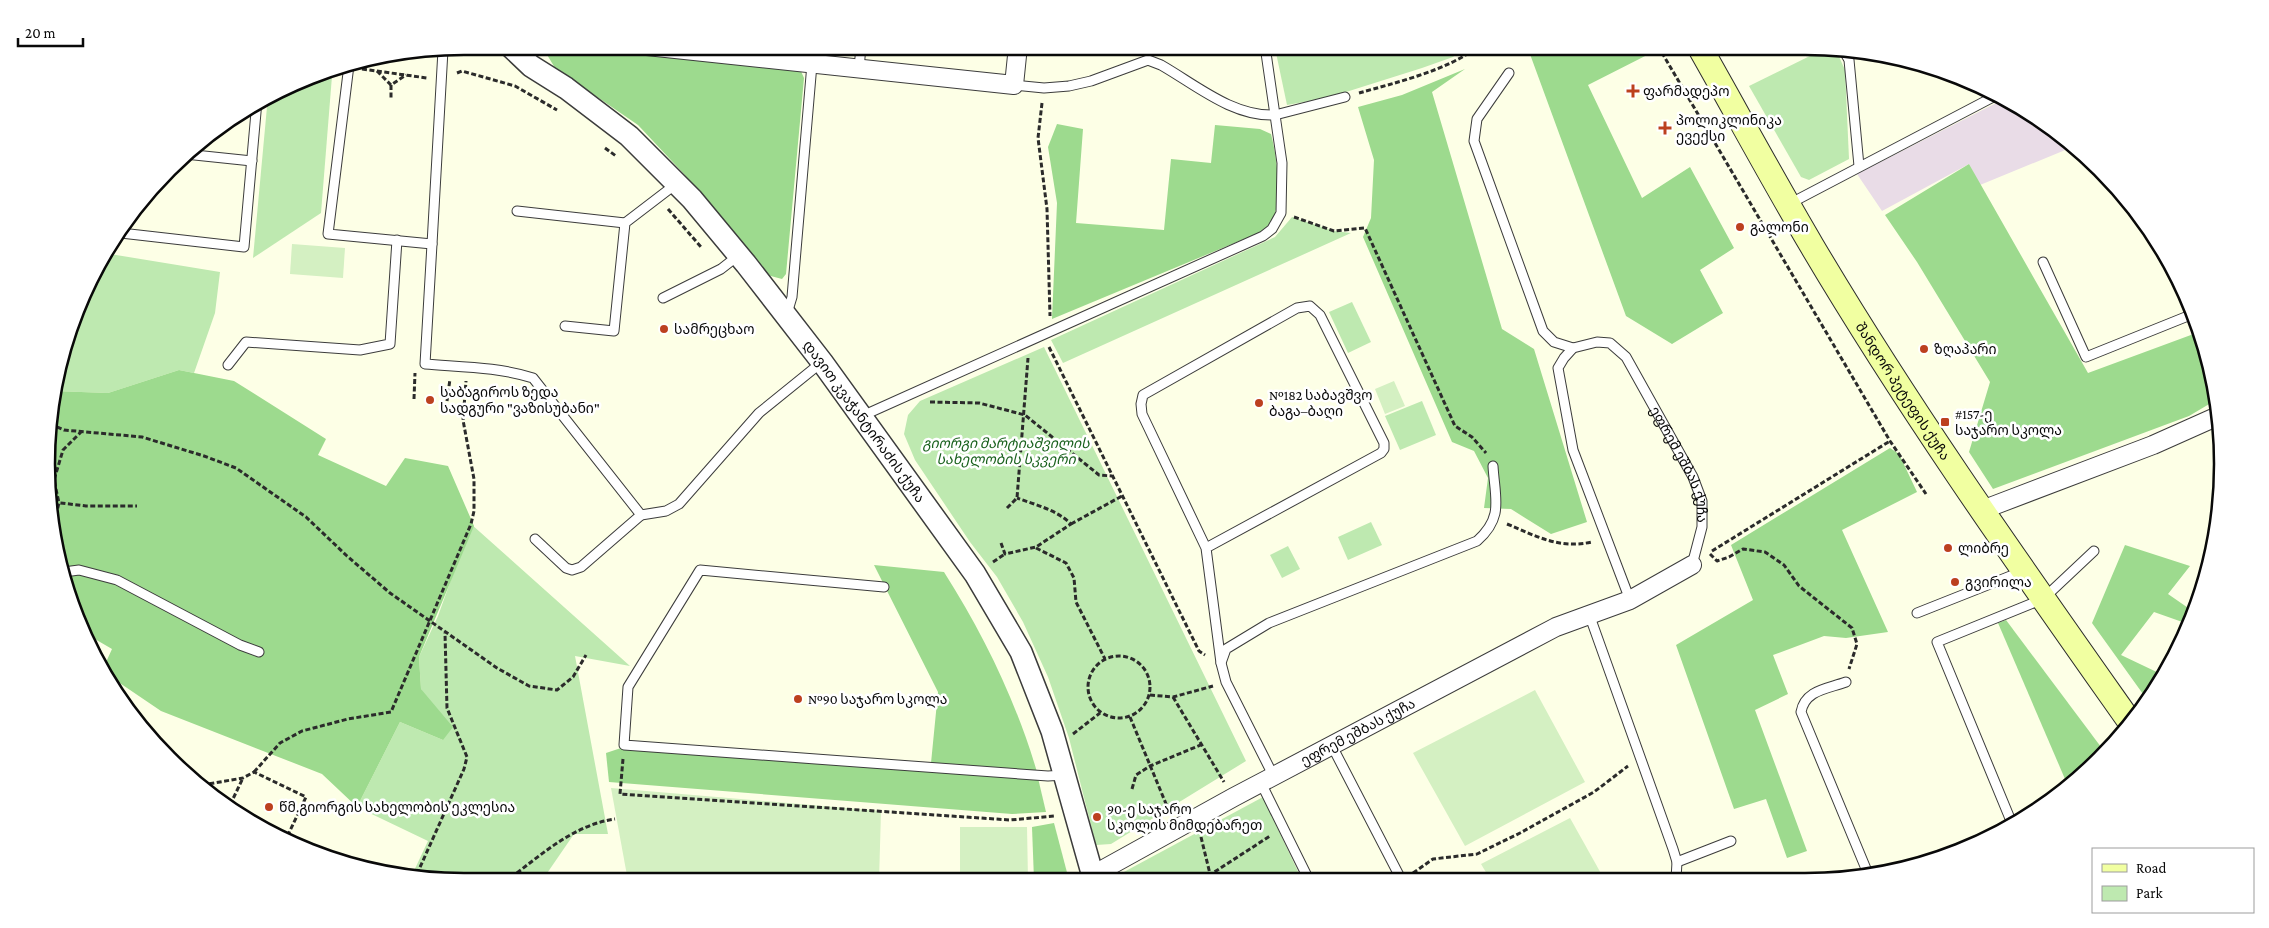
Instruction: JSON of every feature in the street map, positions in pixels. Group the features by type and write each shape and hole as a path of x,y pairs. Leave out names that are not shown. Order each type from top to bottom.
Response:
{"main road":[{"name":"შანდორ პეტეფის ქუჩა","path":"1704,55 1812,247 1912,404 2023,571 2126,717"}],"street":[{"name":"დავით კვაჭანტირაძის ქუჩა","path":"519,55 531,66 566,88 629,136 676,184 739,255 862,416 978,579 1021,652 1057,748 1093,873"},
{"path":"730,55 1014,85 1017,55"},
{"path":"1982,510 2153,445 2212,419"},
{"name":"ეფრემ ეშბას ქუჩა","path":"1103,873 1234,797 1556,627 1630,600 1692,565"}],"lane":[{"path":"859,69 860,55"},
{"path":"862,416 1263,236 1272,229 1281,213 1282,163 1266,55"},
{"path":"443,56 426,364 467,366 533,378 641,515"},
{"path":"1847,57 1859,166"},
{"path":"1014,85 1044,88 1069,86 1091,81 1148,60 1161,64 1244,112 1260,116 1275,115 1345,97"},
{"path":"782,311 789,307 792,297 812,64"},
{"path":"348,72 328,234 432,244"},
{"path":"1509,73 1477,119 1474,141 1543,331 1554,342 1573,348 1558,368 1573,450 1630,600"},
{"path":"1789,204 1989,99"},
{"path":"126,234 244,247 256,112"},
{"path":"195,155 252,161"},
{"path":"517,211 625,223 676,184"},
{"path":"565,326 614,331 625,223"},
{"path":"228,364 246,342 360,350 390,344 397,240"},
{"path":"663,298 721,269 739,255"},
{"path":"2043,262 2086,357 2186,317"},
{"path":"1206,548 1382,453 1384,449 1384,443 1320,315 1310,306 1298,308 1143,395 1141,404 1142,414 1206,548 1221,663 1226,682 1267,780 1283,828 1306,873"},
{"name":"ეფრემ ეშბას ქუჩა","path":"1573,348 1597,342 1610,344 1626,357 1693,477 1702,501 1702,527 1692,565"},
{"path":"535,539 566,568 572,570 581,567 641,515 666,511 679,504 759,413 822,362"},
{"path":"1221,663 1226,648 1268,624 1477,541 1487,533 1495,520 1493,466"},
{"path":"2011,818 1937,642 2043,599 2094,551"},
{"path":"69,571 78,570 117,580 259,652"},
{"path":"884,587 700,570 628,687 624,745 1048,776 1064,775"},
{"path":"1917,613 2023,571"},
{"path":"1589,614 1677,862 1676,873"},
{"path":"1846,682 1808,696 1803,703 1801,712 1866,869"},
{"path":"1332,746 1398,873"},
{"path":"1677,862 1731,841"}],"path":[{"path":"1371,90 1441,67 1468,55"},
{"path":"1663,55 1890,441 1926,494"},
{"path":"361,68 441,80 462,71 515,86 560,112"},
{"path":"377,71 391,85 391,99"},
{"path":"391,85 406,75"},
{"path":"1044,88 1038,138 1047,209 1046,332 1112,476 1199,651 1221,663"},
{"path":"598,142 622,160"},
{"path":"658,198 721,269"},
{"path":"1281,213 1334,231 1365,228 1455,426 1472,437 1484,448 1493,466"},
{"path":"1007,508 1017,498 1025,415 1028,340"},
{"path":"447,401 452,366"},
{"path":"209,784 243,778 254,772 280,743 302,730 348,719 391,712 471,524 474,511 474,479 462,420 467,366"},
{"path":"414,399 415,372"},
{"path":"908,394 931,402 979,403 1025,415 1100,475 1112,476"},
{"path":"57,427 64,430 142,437 236,468 306,517 390,593 496,668 529,686 556,690 573,677 586,655"},
{"path":"55,475 63,450 82,432"},
{"path":"1846,682 1857,644 1852,628 1799,586 1784,565 1765,552 1743,549 1729,558 1717,561 1710,553 1750,526 1890,441"},
{"path":"56,489 59,503 57,509"},
{"path":"1001,543 1005,554 1036,547 1071,524 1122,496"},
{"path":"1017,498 1046,508 1066,518 1071,524"},
{"path":"59,503 86,506 137,506"},
{"path":"1495,520 1555,544 1574,545 1592,542 1605,534"},
{"path":"1036,547 1066,563 1074,578 1076,602 1105,659"},
{"path":"419,871 464,769 467,757 447,708 445,632"},
{"path":"1114,656 1125,656 1143,666 1151,685 1150,695 1146,704 1130,717 1120,719 1109,717 1093,705 1088,695 1090,674 1105,659 1114,656"},
{"path":"1150,695 1173,697 1226,682"},
{"path":"1173,697 1234,797"},
{"path":"1057,748 1100,712"},
{"path":"1130,717 1176,830"},
{"path":"1132,788 1136,775 1150,766 1203,744"},
{"path":"624,745 620,794 1010,820 1076,815"},
{"path":"1413,873 1433,859 1476,854 1520,833 1594,792 1640,757"},
{"path":"254,772 306,797 288,833"},
{"path":"232,800 243,778"},
{"path":"517,873 571,833 599,821 615,819"},
{"path":"1196,819 1210,873"},
{"path":"1212,873 1283,828"}],"shaded area":[{"path":"1997,103 2032,124 2066,150 1980,185 1969,164 1882,211 1857,174"}],"green space":[{"path":"547,55 669,55 800,69 804,78 786,274 782,279 767,275 684,174 638,125 555,68"},
{"path":"1276,55 1455,55 1422,68 1327,98 1287,105"},
{"path":"1530,55 1647,55 1588,85 1642,198 1690,167 1734,248 1700,270 1723,313 1672,344 1626,316"},
{"path":"1811,55 1839,57 1845,70 1849,159 1809,180 1801,177 1749,86"},
{"path":"1465,69 1432,92 1502,329 1534,349 1587,522 1551,534 1511,509 1484,508 1488,478 1474,451 1452,442 1363,237 1371,218 1374,160 1358,107 1402,95"},
{"path":"332,77 321,213 253,258 267,106 307,86"},
{"path":"1057,124 1083,129 1076,223 1164,230 1171,159 1211,163 1215,125 1260,129 1271,134 1278,184 1277,205 1274,217 1270,224 1261,232 1052,319 1057,203 1048,147"},
{"path":"1969,164 2088,373 2192,334 2200,358 2210,404 2189,416 1993,489 1969,452 1990,382 1917,262 1885,215"},
{"path":"1292,217 1334,231 1351,233 1063,363 1051,340 1275,237"},
{"path":"292,244 345,248 343,278 290,274"},
{"path":"113,254 220,272 215,313 194,373 179,370 108,393 62,391 69,358 86,307"},
{"path":"1352,302 1371,342 1348,353 1329,312"},
{"name":"გიორგი მარტიაშვილის სახელობის სკვერი","path":"1044,347 1246,761 1111,844 1096,845 1069,738 1048,677 1023,622 997,577 970,542 915,460 904,434 908,415 920,401"},
{"path":"179,370 234,381 326,439 318,455 386,486 405,458 448,466 474,526 419,657 421,689 453,727 443,740 400,722 357,807 322,774 161,711 119,682 110,668 106,661 112,649 94,639 86,621 69,570 58,517 55,464 58,411 62,391 108,393"},
{"path":"1394,381 1405,406 1385,414 1375,389"},
{"path":"1422,401 1436,435 1400,450 1385,416"},
{"path":"1890,448 1899,454 1917,492 1842,530 1888,632 1846,638 1824,636 1773,655 1788,694 1755,710 1807,851 1787,858 1766,799 1734,809 1676,645 1753,600 1731,545"},
{"path":"1371,522 1382,545 1348,560 1338,537"},
{"path":"471,524 630,666 575,656 608,834 574,834 547,873 464,873 414,870 428,841 357,807 400,722 443,740 421,689 419,657 438,616"},
{"path":"2125,545 2190,566 2168,594 2188,608 2183,622 2154,612 2121,655 2157,672 2143,694 2092,623"},
{"path":"1288,546 1300,569 1282,578 1270,555"},
{"path":"874,565 944,572 998,669 1029,746 1037,772 931,763 938,692"},
{"path":"2006,620 2101,746 2065,779 1998,623"},
{"path":"1535,690 1585,782 1465,846 1413,753"},
{"path":"621,748 1038,778 1046,812 1012,814 609,782 606,753"},
{"path":"611,788 881,811 879,873 627,873"},
{"path":"1263,797 1299,873 1122,873"},
{"path":"1570,818 1601,873 1486,873 1481,864"},
{"path":"1054,823 1067,873 1034,873 1032,827"},
{"path":"960,827 1027,827 1028,873 960,873"}],"place":[{"name":"ფარმადეპო","path":"1633,91"},
{"name":"პოლიკლინიკა ევექსი","path":"1665,128"},
{"name":"გალონი","path":"1740,227"},
{"name":"სამრეცხაო","path":"664,329"},
{"name":"ზღაპარი","path":"1924,349"},
{"name":"საბაგიროს ზედა სადგური \"ვაზისუბანი\"","path":"430,400"},
{"name":"№182 საბავშვო ბაგა–ბაღი","path":"1259,403"},
{"name":"#157-ე საჯარო სკოლა","path":"1945,422"},
{"name":"ლიბრე","path":"1948,548"},
{"name":"გვირილა","path":"1955,582"},
{"name":"№90 საჯარო სკოლა","path":"798,699"},
{"name":"წმ.გიორგის სახელობის ეკლესია","path":"269,807"},
{"name":"90-ე საჯარო სკოლის მიმდებარეთ","path":"1097,817"}]}
